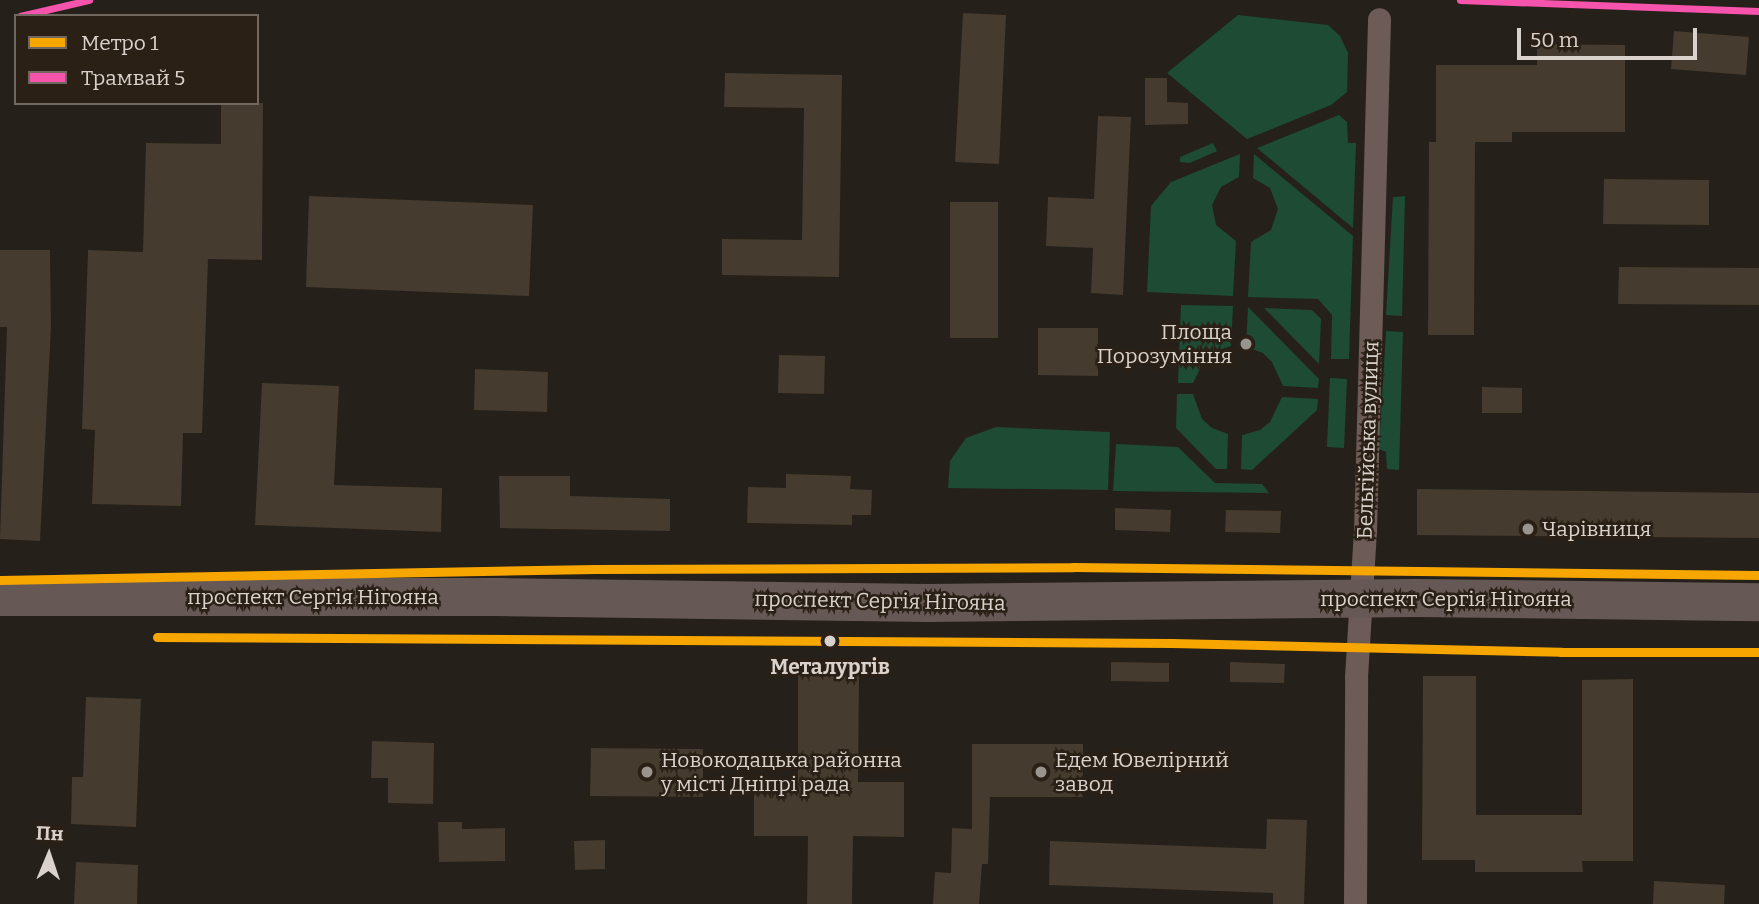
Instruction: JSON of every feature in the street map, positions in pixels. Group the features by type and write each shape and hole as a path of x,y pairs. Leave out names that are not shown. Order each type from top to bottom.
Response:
{"highway":[{"name":"проспект Сергія Нігояна","path":"0,597 498,597 928,603 1360,599 1759,602"}],"street":[{"name":"Бельгійська вулиця","path":"1355,904 1356,677 1366,531 1379,19"}],"green space":[{"path":"1238,15 1328,25 1340,36 1348,53 1347,92 1331,105 1247,139 1167,73"},
{"path":"1339,115 1347,122 1348,143 1356,143 1353,228 1257,148"},
{"path":"1213,143 1217,151 1190,163 1180,162 1180,157"},
{"path":"1240,154 1239,177 1221,187 1212,205 1216,225 1236,241 1233,296 1147,292 1151,206 1171,182"},
{"path":"1254,154 1353,236 1349,359 1331,359 1332,315 1318,299 1248,297 1251,242 1271,230 1278,209 1270,188 1253,178"},
{"path":"1405,196 1402,316 1386,315 1393,197"},
{"path":"1181,305 1233,306 1231,346 1213,352 1204,361 1193,383 1178,383"},
{"path":"1248,307 1319,379 1318,388 1283,386 1272,362 1263,353 1246,347"},
{"path":"1264,308 1312,310 1321,319 1319,364"},
{"path":"1386,331 1403,332 1399,470 1387,469 1386,452 1379,449"},
{"path":"1330,378 1347,379 1344,448 1327,447"},
{"path":"1177,394 1193,394 1202,419 1212,428 1228,434 1227,469 1216,469 1176,428"},
{"path":"1282,397 1318,399 1317,410 1252,470 1241,469 1242,435 1260,430 1270,422"},
{"path":"996,427 1110,432 1108,490 948,488 950,461 966,438"},
{"path":"1116,444 1178,447 1215,483 1262,484 1269,493 1113,491"}],"building":[{"path":"963,13 1006,15 999,164 955,162"},
{"path":"1674,31 1749,37 1746,75 1671,69"},
{"path":"1537,44 1625,45 1625,132 1512,132 1512,142 1475,142 1474,335 1428,335 1429,142 1436,142 1436,65 1537,65"},
{"path":"725,73 842,75 839,277 722,275 722,239 802,240 804,108 724,107"},
{"path":"1145,78 1167,78 1167,102 1188,103 1188,124 1145,125"},
{"path":"263,103 262,260 208,259 202,433 183,433 181,506 92,504 95,430 82,429 88,250 143,252 146,143 221,144 221,105"},
{"path":"1098,116 1131,117 1123,295 1091,293 1093,248 1046,246 1048,197 1094,199"},
{"path":"1604,179 1709,180 1709,225 1603,224"},
{"path":"309,196 533,205 529,296 306,287"},
{"path":"950,202 998,202 998,338 950,338"},
{"path":"0,250 50,250 51,327 40,541 0,539 7,327 0,327"},
{"path":"1619,267 1759,268 1759,305 1618,304"},
{"path":"1038,328 1098,328 1098,376 1038,375"},
{"path":"779,355 825,356 824,394 778,393"},
{"path":"475,369 548,372 547,412 474,410"},
{"path":"262,383 339,386 334,485 442,488 441,532 255,525"},
{"path":"1482,387 1522,388 1522,413 1482,413"},
{"path":"786,474 851,476 850,489 872,490 871,515 852,515 852,525 747,523 748,487 786,488"},
{"path":"499,476 570,476 570,496 670,499 670,531 500,528"},
{"path":"1417,489 1759,493 1759,538 1417,535"},
{"path":"1115,508 1171,510 1170,532 1115,530"},
{"path":"1226,510 1281,511 1280,533 1225,532"},
{"path":"1111,662 1169,663 1169,682 1111,681"},
{"path":"1230,662 1285,664 1284,683 1230,682"},
{"path":"798,675 859,676 858,782 904,782 904,837 853,836 852,904 807,904 808,836 754,836 754,781 798,781"},
{"path":"1423,676 1476,676 1476,815 1582,815 1582,680 1633,679 1633,861 1582,861 1583,872 1475,872 1475,860 1422,860"},
{"path":"86,697 141,699 136,827 71,824 72,777 83,777"},
{"path":"372,741 434,743 433,804 388,803 388,778 371,778"},
{"path":"972,744 1083,744 1083,797 990,797 988,864 982,864 979,904 933,904 935,872 951,873 952,828 972,829"},
{"name":"Новокодацька районна у місті Дніпрі рада","path":"591,748 703,749 703,797 590,796"},
{"path":"1267,819 1307,820 1304,904 1273,904 1273,893 1049,885 1050,841 1266,849"},
{"path":"438,822 462,822 462,829 505,828 505,861 439,862"},
{"path":"605,840 605,869 575,870 574,841"},
{"path":"76,862 138,865 137,904 74,904"},
{"path":"1654,881 1725,885 1724,904 1653,904"}],"metro line":[{"name":"1","path":"0,580 595,569 1073,567 1759,575"},
{"name":"1","path":"157,637 1172,643 1561,652 1759,652"}],"tram line":[{"name":"5","path":"29,14 89,0"},
{"name":"5","path":"1460,0 1759,11"}],"place":[{"name":"Площа Порозуміння","path":"1246,344"},
{"name":"Чарівниця","path":"1528,529"},
{"name":"Металургів","path":"830,641"},
{"name":"Новокодацька районна у місті Дніпрі рада","path":"647,772"},
{"name":"Едем Ювелірний завод","path":"1041,772"}]}
